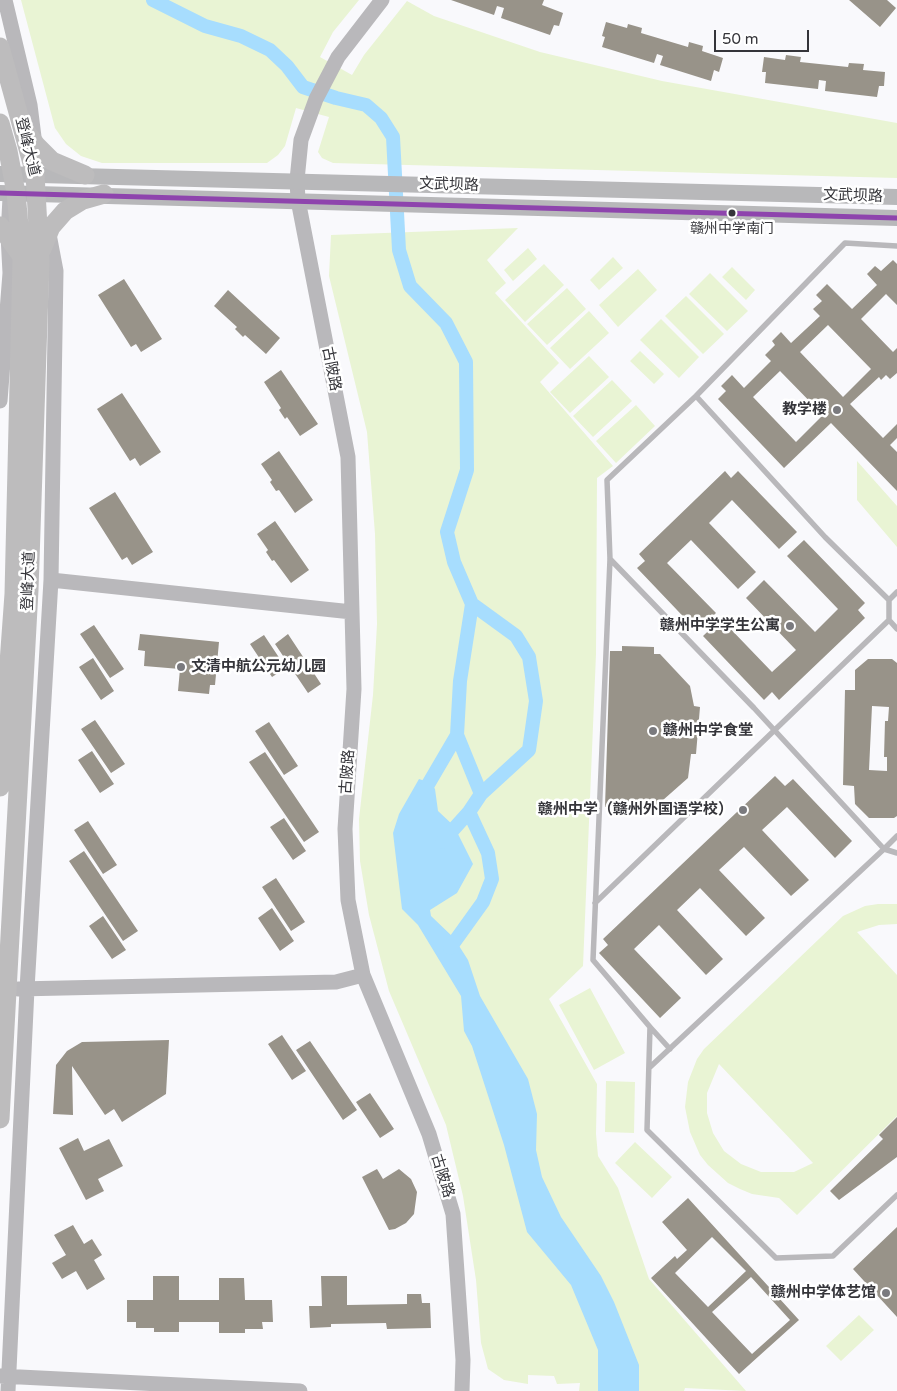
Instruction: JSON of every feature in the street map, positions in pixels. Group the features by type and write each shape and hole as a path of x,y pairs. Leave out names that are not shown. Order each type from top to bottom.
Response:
{"main road":[{"name":"登峰大道","path":"0,47 38,184 31,260 14,594 0,787"},
{"path":"20,116 36,146 62,167 85,175"},
{"name":"登峰大道","path":"0,123 8,183 31,260 29,590 0,1119"},
{"name":"文武坝路","path":"38,184 85,175 897,197"},
{"name":"文武坝路","path":"8,183 38,184 104,194 897,218"},
{"path":"4,230 31,260 43,244 48,231 57,219 74,204 104,194"}],"street":[{"name":"古陂路","path":"382,0 338,57 316,99 301,140 297,180 298,200 348,457 354,689 345,829 348,900 363,975 429,1134 453,1214 463,1360 462,1391"},
{"path":"5,2 30,105 36,146 38,184 56,270 51,580 5,1381 300,1391"},
{"path":"0,155 8,183 4,230 10,273 0,400"},
{"path":"51,580 352,612"},
{"path":"6,990 336,982 363,975"}],"lane":[{"path":"670,1049 593,960 610,559 608,480 696,396 845,243 897,246"},
{"path":"696,396 819,530 889,600 889,620 897,629"},
{"path":"610,559 774,730 884,849 897,853"},
{"path":"889,600 897,592"},
{"path":"595,903 889,620"},
{"path":"649,1068 897,836"},
{"path":"650,1027 647,1130 776,1258 833,1256 897,1195"}],"green space":[{"path":"21,0 359,0 333,32 320,57 352,75 364,55 407,1 434,16 540,52 662,81 897,123 897,178 333,163 322,158 318,152 329,117 296,108 285,146 278,155 267,163 102,163 81,156 66,144 55,128"},
{"path":"518,228 487,260 506,283 495,293 559,363 540,382 613,466 597,478 596,654 583,966 549,999 597,1084 596,1134 598,1156 618,1188 649,1279 746,1391 685,1388 684,1391 579,1391 580,1383 557,1384 554,1376 528,1375 528,1384 504,1380 488,1369 481,1343 476,1280 463,1196 446,1125 389,991 369,915 360,861 359,819 373,695 377,624 375,534 367,432 329,276 331,235"},
{"path":"528,248 537,259 513,281 504,270"},
{"path":"613,257 623,268 599,290 590,280"},
{"path":"544,264 564,285 525,322 505,300"},
{"path":"732,267 755,290 746,300 722,277"},
{"path":"638,269 657,290 618,327 599,305"},
{"path":"710,273 748,311 727,331 689,294"},
{"path":"567,288 586,309 547,345 527,324"},
{"path":"686,296 724,334 703,354 665,316"},
{"path":"589,311 609,333 570,369 550,348"},
{"path":"661,319 699,357 679,378 640,340"},
{"path":"640,351 664,374 654,384 630,361"},
{"path":"589,356 609,377 570,413 550,392"},
{"path":"612,380 632,401 593,437 573,416"},
{"path":"636,405 655,426 616,463 596,441"},
{"path":"857,461 897,506 897,547 857,500"},
{"path":"897,904 897,924 879,925 857,932 897,975 897,1116 797,1215 779,1198 752,1194 740,1189 728,1183 708,1165 700,1155 690,1132 685,1107 688,1082 697,1059 704,1049 843,916 865,906","holes":["719,1064 813,1163 794,1172 761,1172 741,1164 724,1151 713,1133 707,1113 707,1093"]},
{"path":"590,988 625,1053 594,1070 559,1005"},
{"path":"606,1081 635,1082 634,1133 605,1132"},
{"path":"635,1142 672,1177 652,1198 615,1163"},
{"path":"859,1315 874,1330 841,1361 826,1346"}],"water":[{"path":"419,779 431,783 435,789 438,811 454,826 473,864 457,893 430,910 431,916 454,938 468,960 480,996 528,1079 537,1114 536,1150 542,1177 561,1217 601,1276 614,1302 639,1365 639,1391 598,1391 598,1350 571,1285 527,1232 504,1145 472,1046 464,1031 461,996 418,925 402,909 393,833 399,814"}],"building":[{"path":"451,0 544,0 542,5 563,13 559,26 554,25 550,35 501,18 504,8 497,6 494,15"},
{"path":"849,0 887,0 896,8 880,27"},
{"path":"606,22 627,28 628,24 642,28 641,33 688,47 689,42 703,46 702,51 723,58 719,72 714,70 711,81 660,65 663,56 657,54 654,63 602,47 605,37 602,36"},
{"path":"786,55 801,57 800,62 848,67 849,63 864,64 863,70 885,72 884,86 879,86 877,97 825,91 826,81 819,80 818,89 765,83 766,72 762,72 764,57 785,60"},
{"path":"893,260 897,264 897,305 886,294 861,319 893,352 897,348 897,373 890,379 886,375 881,380 879,377 850,404 883,438 897,424 897,438 890,445 897,452 897,491 831,423 784,468 718,399 726,391 721,386 732,375 744,388 771,361 765,355 775,345 772,341 781,332 791,343 820,316 813,309 822,301 816,295 827,284 852,309 877,285 867,274 875,266 881,271","holes":["828,325 871,369 843,397 800,352","780,371 823,415 796,442 753,397"]},
{"path":"124,279 162,339 141,352 136,344 131,347 98,295"},
{"path":"228,290 280,338 266,354 245,335 243,337 235,329 237,327 214,306"},
{"path":"281,370 318,424 300,436 287,417 285,419 279,410 281,408 264,382"},
{"path":"122,393 161,452 140,466 135,458 130,461 97,409"},
{"path":"279,451 313,500 295,513 279,490 276,491 270,482 272,480 261,464"},
{"name":"赣州中学学生公寓","path":"725,471 731,478 738,471 797,532 779,549 732,500 709,523 756,572 738,589 691,540 667,563 716,613 697,631 637,568 645,561 639,554"},
{"path":"115,492 153,552 132,565 127,557 122,560 89,508"},
{"path":"275,521 309,570 291,583 274,560 272,561 266,552 268,550 257,534"},
{"name":"赣州中学学生公寓","path":"804,540 865,603 858,610 865,618 779,700 772,692 764,700 703,636 721,619 772,672 796,650 746,598 764,580 815,632 838,609 787,556"},
{"path":"94,625 124,669 110,678 80,634"},
{"path":"140,634 219,642 215,685 210,685 209,694 178,691 180,669 144,666 145,651 138,650"},
{"path":"288,634 321,684 308,693 275,644"},
{"path":"264,635 286,668 272,677 250,644"},
{"name":"赣州中学食堂","path":"622,646 654,647 654,654 660,654 690,686 694,706 700,707 696,754 691,754 688,778 654,808 648,808 648,813 622,813 622,807 605,807 610,651 622,651"},
{"path":"93,658 114,691 101,700 79,667"},
{"path":"868,659 892,659 897,663 897,816 894,818 869,818 855,804 854,786 843,785 845,690 855,690 855,670","holes":["872,706 889,707 888,721 885,721 884,757 887,757 887,771 869,770"]},
{"path":"95,720 125,764 111,773 81,729"},
{"path":"269,722 298,766 284,775 255,731"},
{"path":"92,751 114,784 100,793 78,760"},
{"path":"265,752 319,832 304,842 249,762"},
{"path":"775,776 785,786 793,779 852,841 835,858 787,807 762,830 809,880 791,896 744,847 719,870 765,918 746,936 700,888 677,910 723,959 706,975 659,925 634,949 681,998 660,1018 599,953 608,945 603,939"},
{"path":"284,818 306,851 293,860 270,827"},
{"path":"88,821 117,865 103,874 74,830"},
{"path":"84,851 138,931 123,941 69,861"},
{"path":"276,878 305,922 291,931 262,887"},
{"path":"272,908 294,941 280,951 258,918"},
{"path":"103,916 126,950 112,959 89,926"},
{"path":"282,1035 306,1071 292,1080 268,1044"},
{"path":"169,1040 166,1094 122,1122 114,1109 105,1115 72,1066 73,1115 53,1114 56,1065 67,1051 82,1042"},
{"path":"310,1041 357,1110 343,1120 296,1050"},
{"path":"370,1093 394,1129 380,1138 356,1102"},
{"path":"897,1117 897,1157 839,1200 830,1191 883,1139 879,1135"},
{"path":"78,1138 84,1151 109,1139 123,1166 98,1179 104,1191 86,1200 59,1148"},
{"path":"377,1169 383,1179 399,1169 411,1179 417,1192 414,1214 406,1223 395,1229 389,1230 362,1177"},
{"path":"688,1198 799,1320 739,1374 651,1278 675,1256 677,1259 687,1250 662,1222","holes":["712,1237 746,1271 708,1307 675,1273","751,1277 790,1320 752,1354 712,1312"]},
{"path":"73,1225 84,1244 92,1239 102,1255 94,1260 105,1279 87,1290 76,1271 62,1279 52,1263 66,1255 54,1235"},
{"name":"赣州中学体艺馆","path":"897,1227 897,1317 853,1269"},
{"path":"153,1276 179,1276 179,1300 219,1300 219,1278 244,1278 245,1300 272,1300 273,1322 262,1322 263,1329 245,1329 245,1333 219,1333 219,1322 179,1322 179,1332 154,1332 154,1328 136,1328 136,1322 127,1322 127,1300 153,1300"},
{"path":"321,1276 347,1276 347,1305 407,1304 407,1294 421,1294 422,1303 430,1303 431,1328 387,1329 386,1323 331,1324 331,1327 310,1328 309,1306 322,1306"}],"waterway":[{"path":"153,0 205,26 241,36 270,50 287,66 303,87 336,98 366,105 381,118 393,137 399,250 410,286 446,323 466,362 467,470 447,532 454,562 472,604 516,636 529,657 536,701 529,750 481,794 469,812 442,842"},
{"path":"472,604 460,681 457,735 481,794"},
{"path":"426,798 426,788 457,735"},
{"path":"450,948 483,902 492,879 488,853 469,812"}],"transit line":[{"path":"0,193 897,218"}],"place":[{"name":"赣州中学南门","path":"732,213"},
{"name":"教学楼","path":"837,410"},
{"name":"赣州中学学生公寓","path":"790,626"},
{"name":"文清中航公元幼儿园","path":"181,667"},
{"name":"赣州中学食堂","path":"653,731"},
{"name":"赣州中学（赣州外国语学校）","path":"743,810"},
{"name":"赣州中学体艺馆","path":"886,1293"}]}
